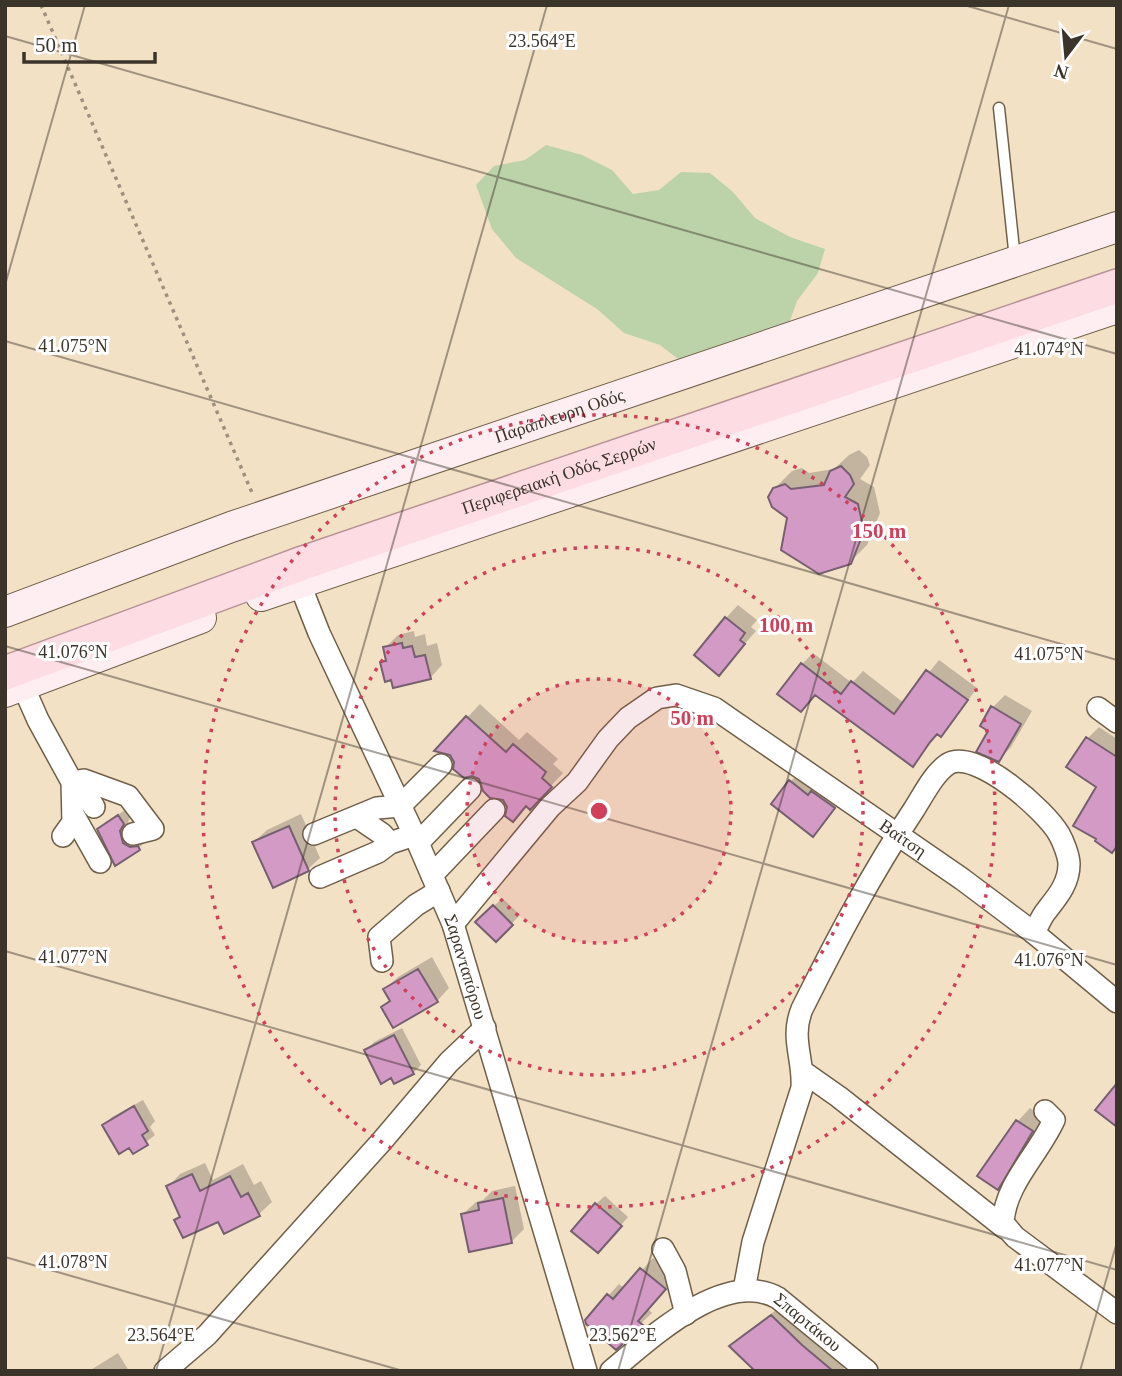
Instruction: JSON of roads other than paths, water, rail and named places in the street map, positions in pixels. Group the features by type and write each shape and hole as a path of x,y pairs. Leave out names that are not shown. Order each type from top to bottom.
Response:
{"main road":[{"name":"Περιφερειακή Οδός Σερρών","path":"11,684 303,563 1117,286"}],"street":[{"name":"Παράπλευρη Οδός","path":"5,612 262,516 1117,227"},
{"path":"94,807 75,782 38,720 11,684 299,582 1117,308"},
{"name":"Σαρανταπόρου","path":"299,582 319,633 453,924 586,1371"},
{"name":"Βαΐτση","path":"453,924 550,807 578,782 608,739 628,718 657,698 676,695 714,708 897,834 1034,933 1117,1002"},
{"path":"1098,708 1117,722"},
{"path":"611,1371 686,1314 710,1300 744,1290 753,1241 799,1099 802,1071 796,1036 799,1016 859,899 897,834 932,782 949,764 956,761 968,763 988,770 1008,782 1030,800 1059,834 1069,862 1066,881 1034,933"},
{"path":"314,834 377,808 400,806 442,765"},
{"path":"75,782 84,780 128,796 153,828 134,834"},
{"path":"63,836 74,822 75,782"},
{"path":"320,877 378,852 390,843 416,839 470,789"},
{"path":"382,961 379,937 416,905 494,810"},
{"path":"73,814 100,862"},
{"path":"357,817 382,834 390,843"},
{"path":"165,1371 207,1335 382,1141 449,1062 485,1028"},
{"path":"802,1071 1117,1313"},
{"path":"1005,1228 1003,1211 1014,1184 1044,1141 1054,1120 1045,1111"},
{"path":"663,1249 675,1271 686,1314"},
{"name":"Σπαρτάκου","path":"744,1290 761,1290 778,1298 867,1371"}],"lane":[{"path":"999,108 1016,261"}]}
